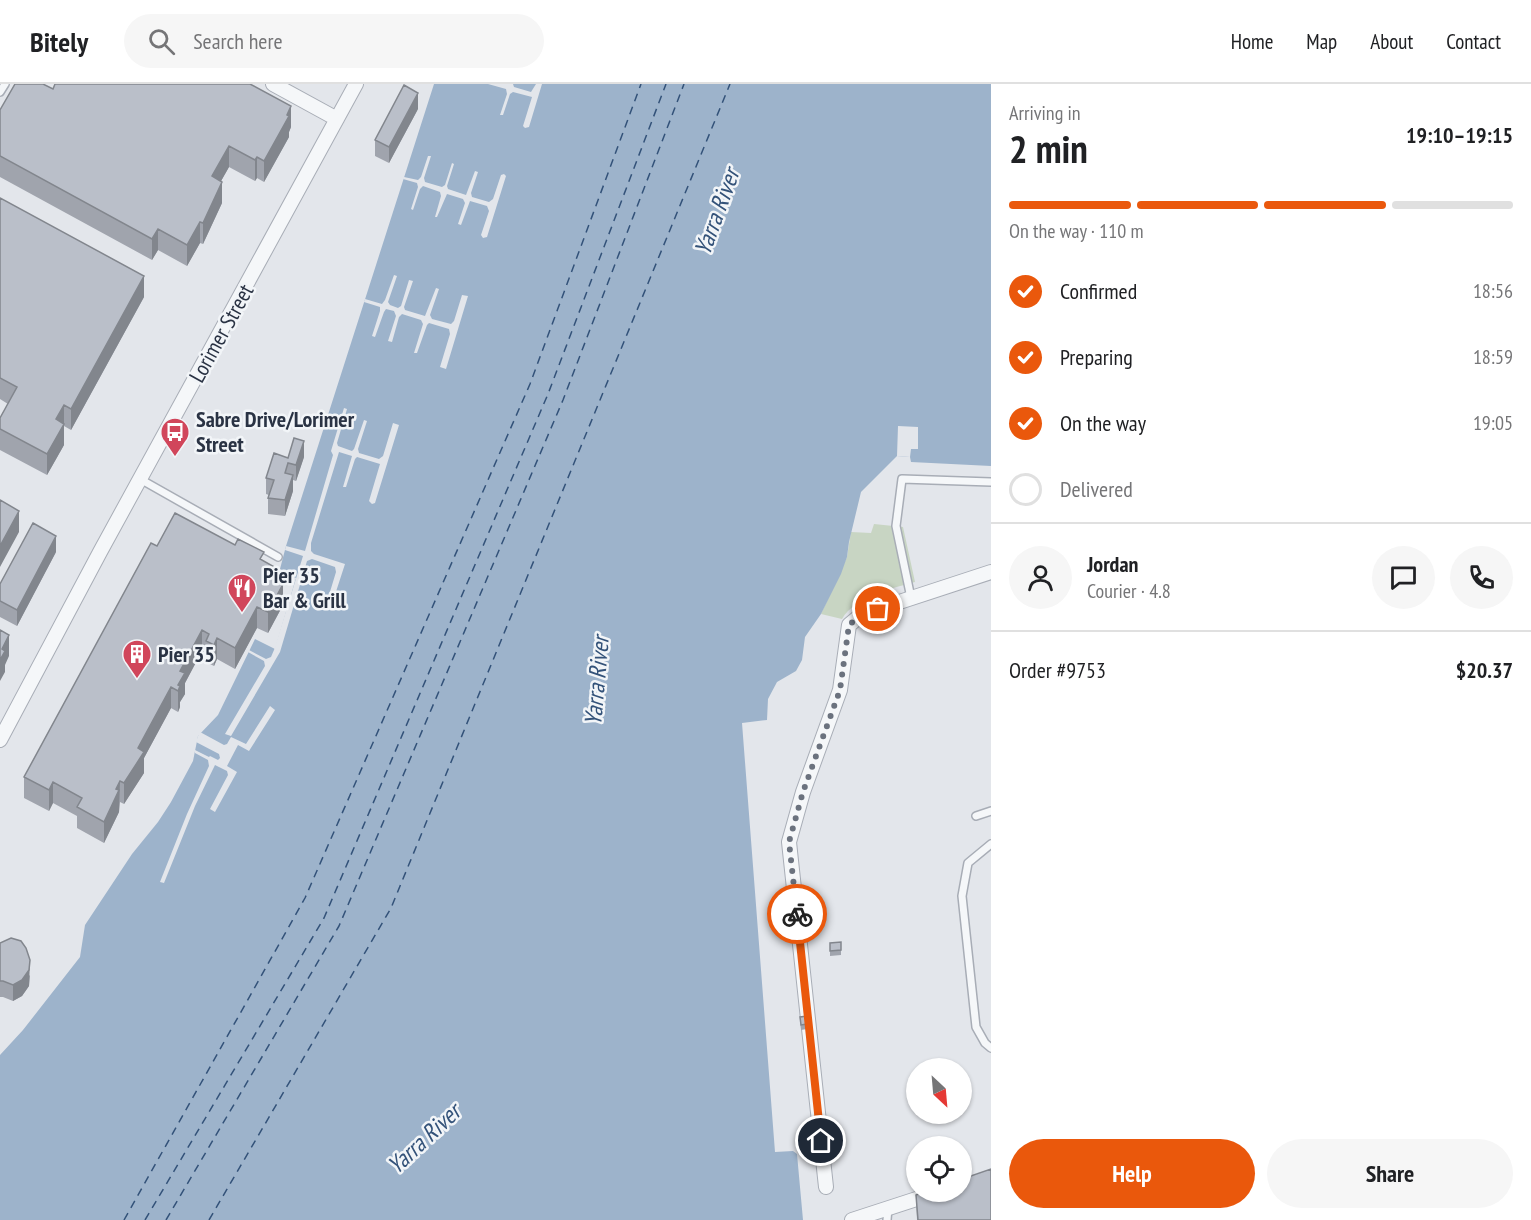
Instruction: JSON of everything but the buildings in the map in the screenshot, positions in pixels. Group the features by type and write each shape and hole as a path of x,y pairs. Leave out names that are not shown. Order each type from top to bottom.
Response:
{"street":[{"path":"273,84 337,119"},
{"name":"Lorimer Street","path":"0,740 356,84"},
{"path":"826,1187 789,842 803,792 840,690 849,625 861,615 991,572"},
{"path":"852,1220 887,1214 915,1202"}],"lane":[{"path":"0,92 5,84"},
{"path":"140,479 278,557"},
{"path":"911,598 896,526 902,479 991,482"},
{"path":"976,816 991,811"},
{"path":"991,844 968,863 962,896 976,1027 985,1043 991,1048"}],"green space":[{"path":"874,524 903,527 915,582 865,599 856,604 842,619 821,614 847,557 851,532 871,533"}],"water":[{"name":"Yarra River","path":"434,84 991,84 991,466 911,462 910,457 897,456 861,492 847,557 821,614 805,637 802,660 796,671 777,682 768,699 767,720 742,723 775,1152 793,1151 797,1154 803,1220 0,1220 0,1055 23,1030 80,957 85,925 132,854 171,802 193,761 198,736 218,715 255,639 275,649 296,578 280,569 286,546"}],"pier":[{"path":"488,84 513,84 514,87 531,92 536,84 542,84 529,127 523,126 532,97 513,92 510,94 503,115 500,115 507,94 506,89"},
{"path":"428,156 431,156 424,178 425,182 442,187 445,185 452,163 454,164 448,189 466,195 475,171 478,172 471,193 472,197 489,202 493,199 501,175 506,176 487,237 483,238 481,235 489,211 487,206 470,201 461,225 458,224 465,203 463,199 447,194 435,217 440,192 423,186 413,210 411,209 418,187 417,183 403,179 404,177 418,180"},
{"path":"394,275 397,276 388,302 398,308 401,306 409,280 413,281 405,310 425,316 436,288 439,289 430,315 432,319 451,324 462,295 468,296 446,369 440,367 450,334 449,329 429,323 417,353 414,353 423,324 421,320 402,314 399,317 392,342 388,341 396,316 394,311 386,309 375,337 372,336 380,307 364,302 365,299 382,304"},
{"path":"344,408 347,409 337,443 338,446 352,451 364,420 367,421 358,449 359,453 379,459 383,456 393,423 399,425 375,503 372,504 369,501 380,464 357,457 346,487 343,487 352,456 339,452 311,543 311,551 314,554 345,564 331,607 326,605 336,572 335,567 312,559 307,561 280,652 231,736 225,734 265,666 264,661 248,652 249,650 266,659 271,657 274,650 303,556 285,550 286,546 305,551"},
{"path":"898,426 918,427 918,449 911,449 910,457 897,456"},
{"path":"270,706 275,710 249,751 238,745 227,766 237,772 215,812 210,809 228,775 227,771 215,765 195,806 164,883 160,882 209,766 208,760 195,753 195,750 218,760 220,758 219,754 196,742 200,732 224,745 231,737 246,744"}],"ferry route":[{"path":"124,1220 305,898 530,384 641,84"},
{"path":"145,1220 324,918 548,394 666,84"},
{"path":"166,1220 339,926 563,400 684,84"},
{"path":"209,1220 391,908 730,84"}],"way so far":[{"path":"797,914 789,842 803,792 840,690 849,625 861,615 878,609"}],"place":[{"name":"Sabre Drive/Lorimer Street","path":"175,458"},
{"name":"Pier 35 Bar & Grill","path":"242,614"},
{"name":"Pier 35","path":"137,680"}],"route":[{"path":"797,914 821,1141"}]}
